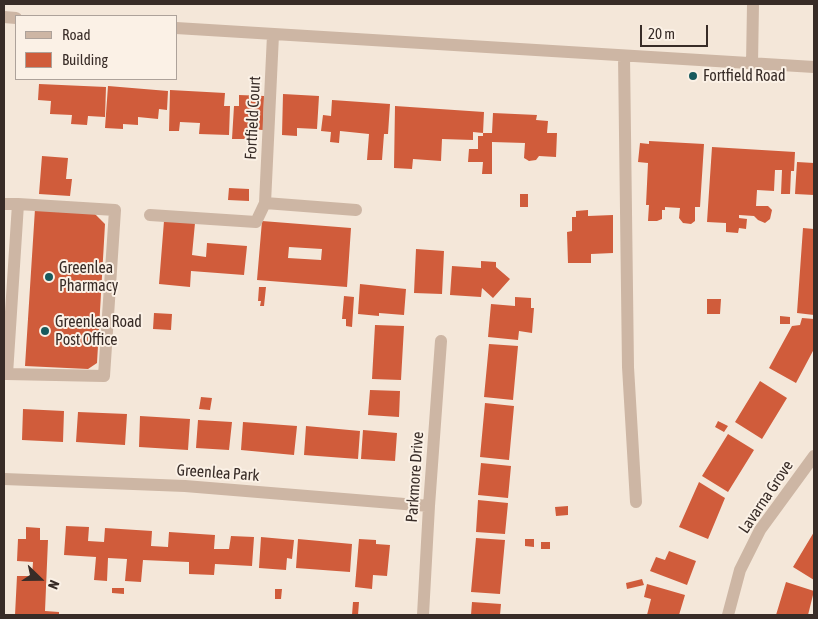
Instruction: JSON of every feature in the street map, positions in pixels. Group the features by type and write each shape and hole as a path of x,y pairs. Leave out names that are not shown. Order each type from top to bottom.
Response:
{"street":[{"path":"752,64 753,4"},
{"path":"178,28 814,67"},
{"name":"Fortfield Court","path":"265,203 273,35"},
{"path":"624,56 628,367 636,502"},
{"path":"150,215 256,222 265,203 356,210"},
{"path":"4,204 18,204 115,210 104,376 5,374 18,204"},
{"name":"Parkmore Drive","path":"423,615 441,341"},
{"name":"Lavarna Grove","path":"728,615 740,570 760,530 814,456"},
{"name":"Greenlea Park","path":"4,479 185,486 429,506"}],"building":[{"path":"39,84 106,87 105,117 88,116 87,125 71,124 72,115 50,114 51,101 38,100"},
{"path":"108,86 168,91 167,110 159,109 158,119 138,117 138,125 123,124 123,129 105,128"},
{"path":"170,90 225,93 224,106 230,106 229,135 199,134 200,123 180,122 179,131 169,131"},
{"path":"283,94 319,96 317,129 297,128 297,136 282,135"},
{"path":"239,95 264,96 263,130 246,129 246,139 232,139 234,106 239,106"},
{"path":"332,100 390,104 388,134 384,134 382,160 367,160 369,134 340,131 339,143 330,142 331,132 321,131 323,115 331,116"},
{"path":"395,106 484,112 483,133 473,132 473,140 442,139 441,161 413,159 412,169 394,168"},
{"path":"493,113 537,115 536,120 548,121 547,133 557,133 556,157 539,156 536,160 529,161 524,158 525,143 492,142 492,174 482,174 483,162 468,162 469,149 478,149 478,136 483,136 483,133 492,133"},
{"path":"649,141 704,144 700,207 695,207 695,221 691,224 683,223 679,218 680,208 665,207 665,210 662,210 662,219 648,221 649,205 646,205 648,163 638,162 640,143 649,144"},
{"path":"712,147 795,152 794,171 791,171 790,194 781,194 782,170 775,170 774,191 757,190 756,206 768,206 772,210 770,219 765,223 754,216 739,215 739,218 747,219 746,229 739,228 738,233 726,232 726,223 707,222"},
{"path":"42,156 68,158 66,179 72,179 70,196 39,194"},
{"path":"797,162 814,163 814,195 795,194"},
{"path":"229,188 249,189 249,201 228,200"},
{"path":"520,194 528,194 528,207 520,207"},
{"path":"35,209 94,213 105,224 97,363 88,369 25,366"},
{"path":"588,210 588,216 613,215 613,253 591,254 591,263 568,263 567,232 572,231 572,217 576,217 576,211"},
{"path":"164,221 195,223 192,255 206,257 207,243 247,246 244,275 191,271 190,287 159,284"},
{"path":"262,221 351,228 347,287 257,280","holes":["289,247 322,249 321,260 288,258"]},
{"path":"803,228 814,229 814,315 797,313"},
{"path":"416,249 444,251 442,294 414,293"},
{"path":"481,261 496,262 496,267 510,279 493,298 482,288 481,297 450,295 452,266 481,268"},
{"path":"360,284 406,289 404,315 379,313 379,316 358,314"},
{"path":"259,287 266,287 264,306 260,306 261,301 258,301"},
{"path":"344,296 354,297 352,327 346,326 346,319 342,319"},
{"path":"515,297 531,298 531,308 534,308 532,333 519,331 518,340 488,337 491,304 515,306"},
{"path":"707,299 721,299 720,314 707,314"},
{"path":"154,313 172,314 171,330 153,329"},
{"path":"780,316 790,317 790,324 780,324"},
{"path":"802,318 814,319 814,349 796,383 769,368 792,326 800,325"},
{"path":"375,325 404,326 401,380 372,379"},
{"path":"489,344 518,346 513,400 484,397"},
{"path":"760,381 787,398 762,439 735,422"},
{"path":"370,390 400,391 399,417 368,415"},
{"path":"201,397 212,398 210,410 199,409"},
{"path":"485,403 514,406 509,460 480,457"},
{"path":"23,409 64,411 63,442 22,440"},
{"path":"78,412 127,414 125,445 76,442"},
{"path":"140,416 190,419 188,450 139,447"},
{"path":"198,420 232,422 229,450 196,448"},
{"path":"718,421 728,426 724,432 715,427"},
{"path":"243,422 297,426 294,455 241,450"},
{"path":"306,426 360,431 358,459 304,455"},
{"path":"363,430 397,433 395,461 361,459"},
{"path":"728,434 754,450 728,492 702,476"},
{"path":"481,463 511,466 508,498 478,495"},
{"path":"699,482 725,498 708,539 679,527"},
{"path":"478,500 508,503 505,534 476,532"},
{"path":"568,506 568,515 556,516 555,507"},
{"path":"66,526 89,527 88,541 104,542 105,528 152,531 151,546 168,547 169,532 215,535 214,549 229,549 231,536 254,537 252,566 215,564 214,575 189,574 189,562 143,560 141,582 125,581 127,559 108,558 107,581 94,580 96,557 64,555"},
{"path":"26,527 40,528 40,540 48,540 45,611 59,612 59,615 15,615 17,576 32,576 33,562 17,561 18,539 26,539"},
{"path":"814,532 814,580 793,567"},
{"path":"261,537 294,540 292,559 287,558 286,570 259,568"},
{"path":"476,538 505,540 500,594 471,592"},
{"path":"298,539 352,544 350,572 296,568"},
{"path":"359,539 376,540 376,544 390,545 387,576 373,575 372,589 355,587"},
{"path":"525,539 534,539 534,547 525,546"},
{"path":"541,542 550,542 550,549 541,549"},
{"path":"669,551 696,561 687,585 650,571 656,557 665,560"},
{"path":"642,579 644,585 627,589 626,583"},
{"path":"786,582 814,591 808,615 776,615"},
{"path":"647,584 685,595 679,615 647,615 651,599 644,597"},
{"path":"112,588 124,588 124,594 112,593"},
{"path":"275,589 282,589 281,599 275,599"},
{"path":"353,602 359,602 358,615 352,615"},
{"path":"472,602 501,604 500,615 471,615"}],"place":[{"name":"Fortfield Road","path":"693,76"},
{"name":"Greenlea Pharmacy","path":"49,277"},
{"name":"Greenlea Road Post Office","path":"45,331"}]}
